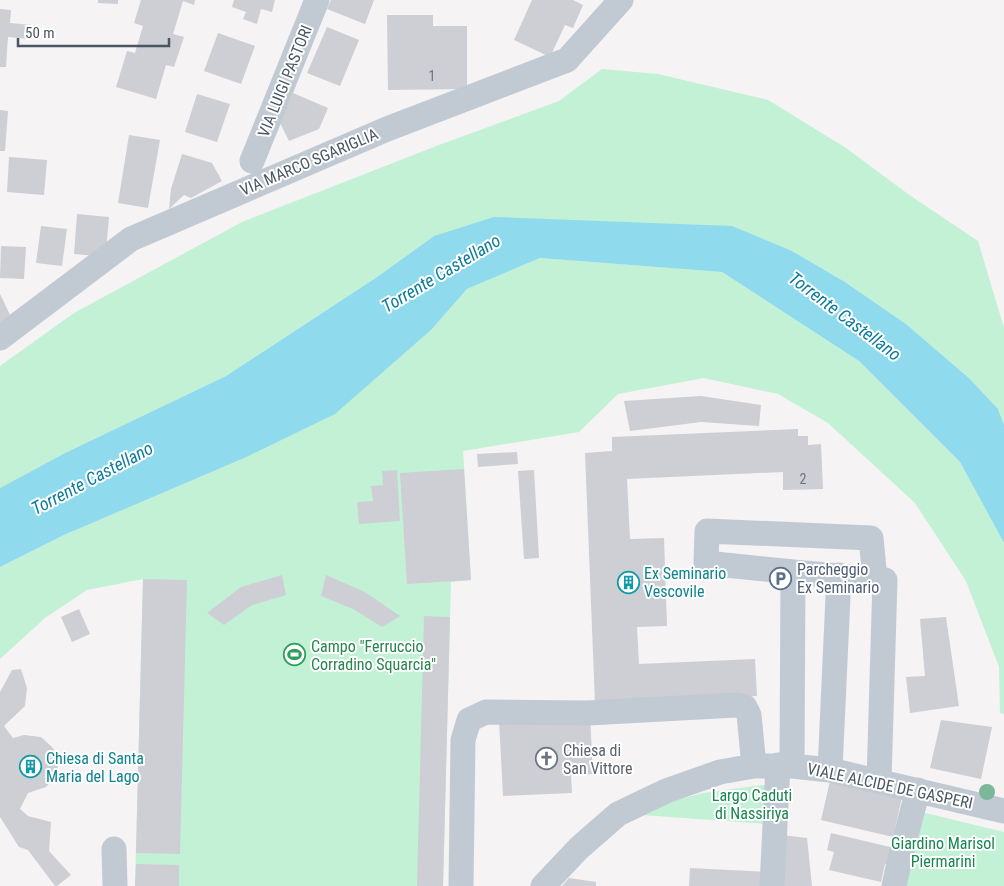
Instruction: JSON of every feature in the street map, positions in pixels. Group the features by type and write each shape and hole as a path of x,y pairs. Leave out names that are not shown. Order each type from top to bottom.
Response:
{"street":[{"name":"VIA LUIGI PASTORI","path":"252,161 317,0"},
{"name":"VIA MARCO SGARIGLIA","path":"0,338 131,239 387,129 567,60 621,0"},
{"path":"875,579 871,538 707,531 706,563 884,580 880,781"},
{"path":"772,886 775,766 794,572"},
{"path":"830,770 839,575"},
{"path":"461,886 463,740 469,720 486,712 588,713 736,705 745,707 775,766"},
{"name":"VIALE ALCIDE DE GASPERI","path":"544,886 578,848 618,814 666,791 720,772 775,766 830,770 1004,811"},
{"path":"894,886 900,854 918,790"},
{"path":"114,849 115,886"}],"green space":[{"path":"602,69 658,74 768,100 846,148 908,194 978,241 1004,328 1004,425 998,409 970,379 906,324 845,282 792,251 434,236 377,277 226,376 65,453 0,488 0,366 74,313 242,222 439,145 559,101"},
{"path":"540,258 722,272 859,361 960,462 1004,543 1004,714 1000,713 999,667 966,581 915,503 828,423 778,394 704,378 618,394 579,432 463,451 471,580 451,582 443,886 135,886 143,579 87,590 45,618 0,659 0,567 64,535 242,459 432,329 467,289"},
{"name":"Largo Caduti di Nassiriya","path":"762,785 772,786 769,824 642,815 673,801 703,793"},
{"name":"Giardino Marisol Piermarini","path":"913,810 1004,832 1004,886 900,886"}],"water":[{"name":"Torrente Castellano","path":"494,217 732,226 792,251 845,282 906,324 970,379 998,409 1004,425 1004,543 960,462 859,361 722,272 540,258 467,289 432,329 335,414 242,459 64,535 0,567 0,488 65,453 226,376 377,277 434,236"}],"building":[{"path":"98,0 118,0 118,4 98,3"},
{"path":"141,0 195,0 194,5 183,1 173,34 184,37 174,67 166,65 156,99 116,87 127,51 135,53 143,26 134,23"},
{"path":"234,0 275,0 272,12 261,9 257,24 243,19 246,12 232,7"},
{"path":"331,0 374,0 365,24 327,9"},
{"path":"532,0 573,0 583,5 573,28 565,25 550,57 514,40"},
{"path":"0,9 11,10 10,23 32,25 30,39 8,37 6,67 0,67"},
{"path":"387,15 433,15 433,26 467,26 467,89 388,90"},
{"path":"327,27 359,40 340,86 307,73"},
{"path":"218,33 255,46 241,84 204,71"},
{"path":"293,93 328,108 319,129 289,141 280,123"},
{"path":"197,94 230,104 217,142 185,132"},
{"path":"0,110 8,111 5,151 0,151"},
{"path":"129,135 160,140 148,208 118,203"},
{"path":"182,154 212,163 222,181 191,198 184,195 169,209 171,189"},
{"path":"9,157 47,160 44,195 7,192"},
{"path":"77,214 109,217 106,252 98,256 74,254"},
{"path":"41,226 67,229 62,266 36,263"},
{"path":"1,246 26,247 24,279 0,278"},
{"path":"0,294 12,319 0,325"},
{"path":"701,396 761,405 759,426 701,422 630,431 624,401"},
{"name":"Ex Seminario Vescovile","path":"798,429 798,436 808,436 808,445 821,444 823,489 783,490 783,472 627,479 630,539 664,538 667,626 637,627 639,664 755,659 757,696 595,703 585,453 612,451 612,437"},
{"path":"517,452 518,464 478,467 477,454"},
{"path":"464,469 471,580 407,584 400,473"},
{"path":"397,470 400,521 359,524 357,502 373,501 371,486 383,485 382,471"},
{"path":"534,470 539,558 524,559 518,471"},
{"path":"282,575 286,595 252,605 224,625 207,613 241,587"},
{"path":"326,575 365,592 400,616 382,627 353,609 321,596"},
{"path":"143,579 187,580 180,854 136,853"},
{"path":"79,609 90,634 72,642 61,617"},
{"path":"424,616 450,617 443,886 417,886"},
{"path":"946,617 959,706 910,713 906,677 925,676 920,619"},
{"path":"21,669 27,688 25,706 4,726 13,738 24,735 41,737 53,748 59,760 56,776 46,787 28,793 20,809 28,816 51,822 49,851 71,875 57,886 55,886 28,850 19,847 0,817 0,692 12,670"},
{"name":"Chiesa di San Vittore","path":"590,716 593,774 571,775 572,793 503,796 499,720"},
{"path":"941,720 992,727 981,779 930,768"},
{"path":"830,781 902,797 893,837 821,820"},
{"path":"831,833 894,848 890,865 885,864 881,882 829,870 834,852 827,850"},
{"path":"782,835 807,838 812,886 779,886"},
{"path":"136,864 179,865 179,886 135,886"},
{"path":"690,868 769,872 768,886 689,886"},
{"path":"569,878 596,882 596,886 562,886"}],"place":[{"name":"Parcheggio Ex Seminario","path":"781,578"},
{"name":"Ex Seminario Vescovile","path":"628,582"},
{"name":"Campo \"Ferruccio Corradino Squarcia\"","path":"295,655"},
{"name":"Chiesa di San Vittore","path":"547,759"},
{"name":"Chiesa di Santa Maria del Lago","path":"30,767"}]}
